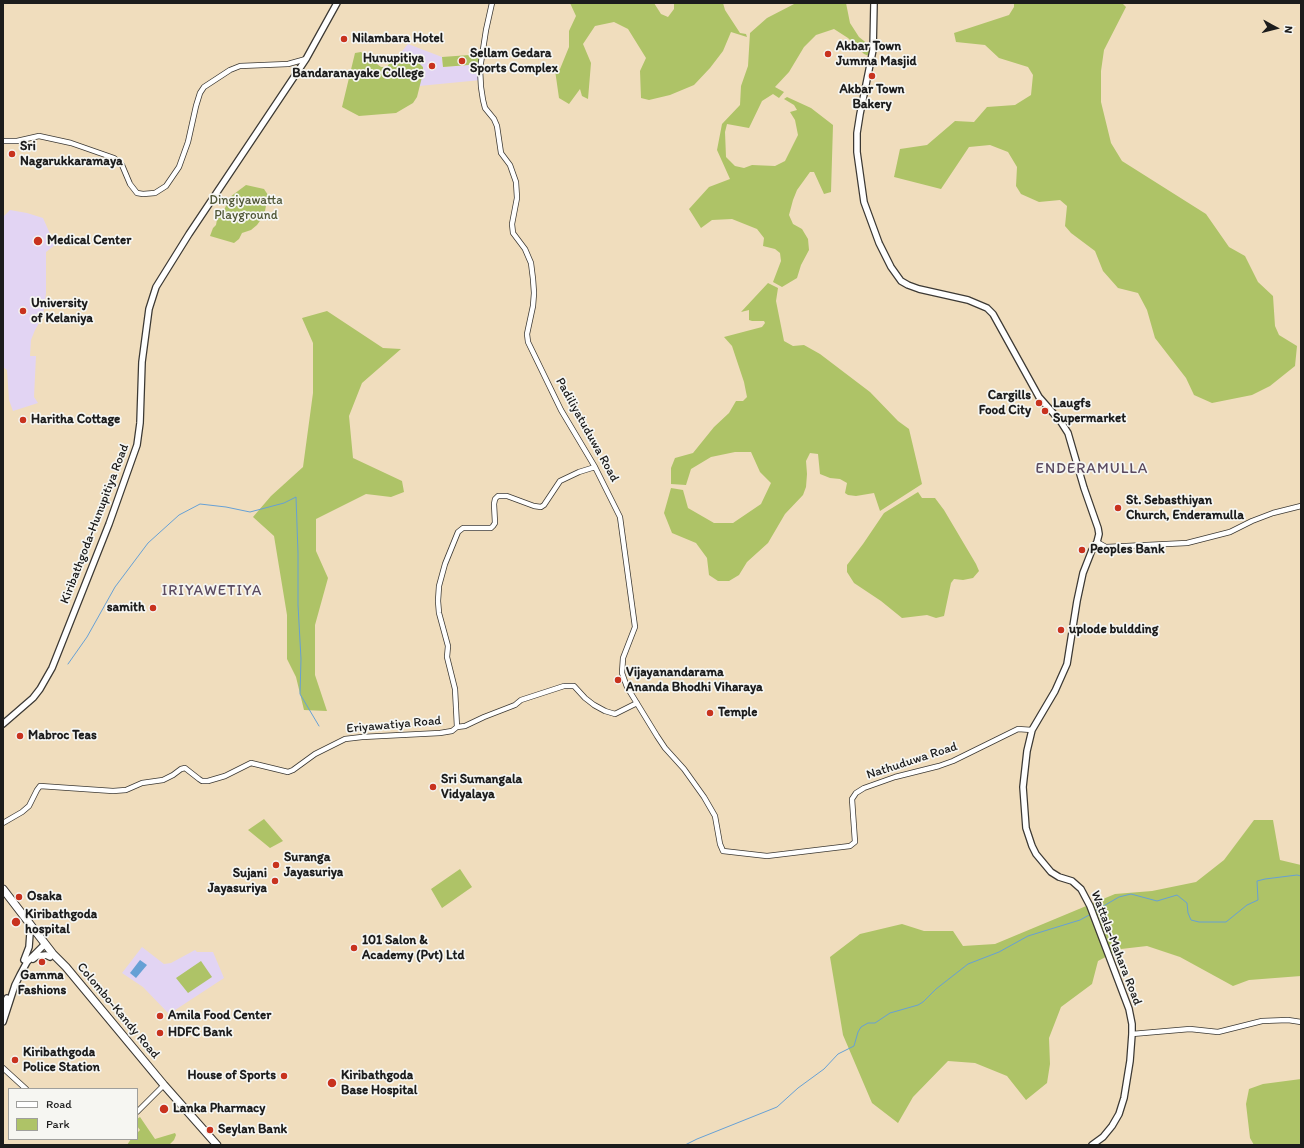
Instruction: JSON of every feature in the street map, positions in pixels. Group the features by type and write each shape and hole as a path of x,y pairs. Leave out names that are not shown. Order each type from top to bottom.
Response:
{"highway":[{"name":"Colombo-Kandy Road","path":"3,889 50,957 212,1145"},
{"name":"Colombo-Kandy Road","path":"3,894 30,933 66,967 162,1086 217,1145"}],"main road":[{"name":"Kiribathgoda-Hunupitiya Road","path":"3,724 33,698 52,668 109,524 137,445 140,423 142,362 150,309 156,287 191,230 306,59 337,3"},
{"name":"Wattala-Mahara Road","path":"874,3 873,50 857,133 857,152 864,202 879,243 891,267 901,281 908,286 968,300 987,308 993,314 1039,397 1062,422 1068,433 1084,488 1098,528 1099,534 1097,542 1092,550 1083,573 1067,664 1055,691 1032,730 1027,751 1023,787 1026,828 1032,846 1036,854 1051,872 1059,877 1076,883 1081,889 1096,920 1129,1009 1132,1024 1128,1077 1119,1114 1103,1137 1092,1145"},
{"path":"3,1022 15,985 26,961 30,933"},
{"path":"3,1009 14,978 26,961 42,945"},
{"path":"26,961 37,956 46,955 50,957"}],"street":[{"name":"Padiliyatuduwa Road","path":"492,3 480,69 481,88 485,108 494,119 497,126 502,153 510,165 516,182 517,198 512,224 513,233 525,249 531,263 533,279 534,293 527,336 530,346 561,410 595,467 620,516 623,529 630,600 635,627 625,651 622,673 627,687 656,736 684,769 704,797 715,816 720,844 722,850 725,852"},
{"path":"3,141 17,141 39,136 71,143 114,158 122,165 130,184 137,193 155,193 166,186 179,167 191,133 200,93 204,87 230,70 240,66 288,64 306,59"},
{"path":"458,726 455,689 447,657 448,646 439,613 438,601 439,586 445,564 458,532 463,528 491,528 495,523 494,504 495,499 498,496 507,496 534,506 541,507 544,505 560,481 579,472 595,467"},
{"path":"1097,542 1106,546 1187,543 1230,532 1273,513 1301,506"},
{"name":"Eriyawatiya Road","path":"3,823 29,806 40,786 113,791 126,790 142,783 163,780 185,768 198,779 208,781 225,776 251,763 288,772 315,754 345,739 452,731 458,726 465,726 515,705 521,700 564,686 574,686 594,705 615,714 637,704"},
{"name":"Nathuduwa Road","path":"725,852 767,856 850,846 855,842 852,799 856,793 864,788 895,777 953,761 1018,729 1032,730"},
{"path":"1132,1034 1190,1029 1218,1032 1262,1021 1288,1020 1301,1022"},
{"path":"3,1068 25,1088"},
{"path":"138,1111 162,1086"}],"shaded area":[{"name":"Hunupitiya Bandaranayake College","path":"408,44 442,57 443,67 481,64 481,80 419,86 423,73 417,61 398,56"},
{"name":"University of Kelaniya","path":"10,210 43,218 55,245 46,252 46,293 43,316 31,340 30,356 36,356 34,397 38,403 13,411 9,400 7,370 3,367 3,217"},
{"path":"142,947 164,964 171,963 195,950 197,952 213,952 224,978 169,1014 143,987 122,973"}],"green space":[{"path":"570,3 654,3 661,14 668,17 674,9 674,3 723,3 725,10 740,33 746,34 747,37 731,32 723,51 694,85 670,95 649,100 641,98 640,71 646,58 628,29 614,22 595,26 583,44 591,63 588,99 582,96 580,89 569,104 559,98 555,70 560,69 569,47 569,31 576,16"},
{"path":"796,3 846,3 850,23 859,37 869,45 869,56 864,54 848,38 834,29 816,35 804,47 789,72 775,87 784,92 779,98 773,94 762,101 749,128 727,124 725,132 726,157 735,166 744,168 752,165 775,166 785,161 798,135 795,120 790,112 797,110 794,105 784,99 787,97 811,108 833,125 831,192 824,194 814,172 810,172 797,190 789,215 793,224 802,229 808,239 809,250 801,265 797,278 782,287 773,282 781,261 780,253 775,249 763,246 764,238 757,229 732,219 712,220 701,228 689,209 709,187 730,179 717,150 722,124 740,105 741,86 748,66 750,33 767,18"},
{"path":"1014,3 1122,3 1126,7 1104,50 1101,71 1101,102 1111,143 1122,161 1206,214 1229,247 1245,256 1258,282 1273,296 1275,326 1279,335 1297,346 1295,366 1270,386 1252,395 1212,403 1194,395 1186,378 1155,338 1147,310 1138,293 1118,288 1103,271 1095,251 1071,233 1065,226 1067,206 1060,200 1039,202 1021,194 1016,186 1017,167 1008,152 990,145 969,147 941,189 894,177 900,149 927,145 955,121 974,122 987,107 1015,105 1031,95 1033,75 1028,67 999,58 985,45 956,42 954,33 1009,15 1014,7"},
{"path":"361,52 381,67 387,67 394,56 417,61 423,67 423,73 417,97 413,103 396,113 359,116 342,107 355,53"},
{"name":"Sellam Gedara Sports Complex","path":"483,54 481,64 443,67 442,57"},
{"name":"Dingiyawatta Playground","path":"246,185 264,189 268,195 262,218 251,230 242,233 239,239 234,243 210,236 216,225 218,214 221,214 230,197"},
{"path":"768,283 778,288 776,301 784,341 793,346 804,345 820,354 870,392 898,421 909,429 922,484 880,511 874,493 856,496 848,495 845,493 847,483 840,479 830,478 820,474 818,454 810,453 806,461 806,487 803,495 785,514 768,543 747,562 739,575 729,581 718,581 709,575 707,558 696,543 672,533 664,513 671,488 683,490 688,508 714,523 733,523 761,504 771,483 760,472 751,452 735,452 711,457 691,469 686,485 671,484 671,468 675,458 693,453 714,427 729,413 736,401 743,401 747,397 744,382 732,346 724,337 762,327 765,323 764,321 749,320 749,310 741,312"},
{"path":"327,311 383,348 401,349 362,383 349,416 353,458 402,481 404,492 391,497 366,494 316,519 316,551 328,578 315,625 315,675 327,711 304,710 296,677 287,659 287,615 274,536 253,517 271,496 303,467 313,393 313,343 302,318"},
{"path":"918,492 922,498 935,498 944,510 979,571 973,578 963,580 954,579 951,583 944,616 936,618 927,615 902,618 881,601 854,583 847,572 847,565 884,513"},
{"path":"264,819 283,841 270,848 248,830"},
{"path":"1254,820 1273,820 1280,860 1301,865 1301,976 1249,980 1233,986 1180,957 1147,946 1121,949 1098,961 1092,984 1061,1007 1049,1038 1050,1064 1047,1083 1026,1100 1007,1076 975,1063 948,1061 913,1097 898,1123 872,1103 843,1035 830,957 860,934 902,924 924,931 953,931 963,946 995,944 1115,894 1152,891 1196,882 1224,860"},
{"path":"460,869 472,887 442,908 431,889"},
{"path":"201,961 212,977 188,993 176,978"},
{"path":"1301,1079 1301,1145 1254,1145 1250,1138 1246,1104 1249,1089 1263,1084"},
{"path":"140,1117 155,1139 175,1133 176,1135 174,1140 169,1145 127,1145 130,1140 138,1140 138,1132 140,1130 138,1127 138,1118"}],"water":[{"path":"140,960 147,965 136,978 130,973"}],"waterway":[{"path":"68,664 87,637 115,587 148,543 179,515 200,504 250,512 284,503 296,497 298,605 301,659 300,694 319,726"},
{"path":"1095,911 1119,897 1131,894 1157,901 1177,895 1187,903 1188,913 1191,920 1199,922 1226,922 1247,905 1258,900 1257,881 1297,875 1301,876"},
{"path":"685,1145 777,1107 798,1088 824,1069 838,1054 854,1046 861,1027 868,1023 875,1023 890,1013 918,1005 968,964 999,952 1028,936 1080,920 1091,914"}],"place":[{"name":"Nilambara Hotel","path":"344,39"},
{"name":"Akbar Town Jumma Masjid","path":"828,54"},
{"name":"Sellam Gedara Sports Complex","path":"462,61"},
{"name":"Hunupitiya Bandaranayake College","path":"432,66"},
{"name":"Akbar Town Bakery","path":"872,76"},
{"name":"Sri Nagarukkaramaya","path":"12,154"},
{"name":"Medical Center","path":"38,241"},
{"name":"University of Kelaniya","path":"23,311"},
{"name":"Cargills Food City","path":"1039,403"},
{"name":"Laugfs Supermarket","path":"1045,411"},
{"name":"Haritha Cottage","path":"23,420"},
{"name":"St. Sebasthiyan Church, Enderamulla","path":"1118,508"},
{"name":"Peoples Bank","path":"1082,550"},
{"name":"samith","path":"153,608"},
{"name":"uplode buldding","path":"1061,630"},
{"name":"Vijayanandarama Ananda Bhodhi Viharaya","path":"618,680"},
{"name":"Temple","path":"710,713"},
{"name":"Mabroc Teas","path":"20,736"},
{"name":"Sri Sumangala Vidyalaya","path":"433,787"},
{"name":"Suranga Jayasuriya","path":"276,865"},
{"name":"Sujani Jayasuriya","path":"275,881"},
{"name":"Osaka","path":"19,897"},
{"name":"Kiribathgoda hospital","path":"16,922"},
{"name":"101 Salon & Academy (Pvt) Ltd","path":"354,948"},
{"name":"Gamma Fashions","path":"42,962"},
{"name":"Amila Food Center","path":"160,1016"},
{"name":"HDFC Bank","path":"160,1033"},
{"name":"Kiribathgoda Police Station","path":"15,1060"},
{"name":"House of Sports","path":"284,1076"},
{"name":"Kiribathgoda Base Hospital","path":"332,1083"},
{"name":"Lanka Pharmacy","path":"164,1109"},
{"name":"Seylan Bank","path":"210,1130"}],"district":[{"name":"ENDERAMULLA","path":"1092,469"},
{"name":"IRIYAWETIYA","path":"212,591"}]}
